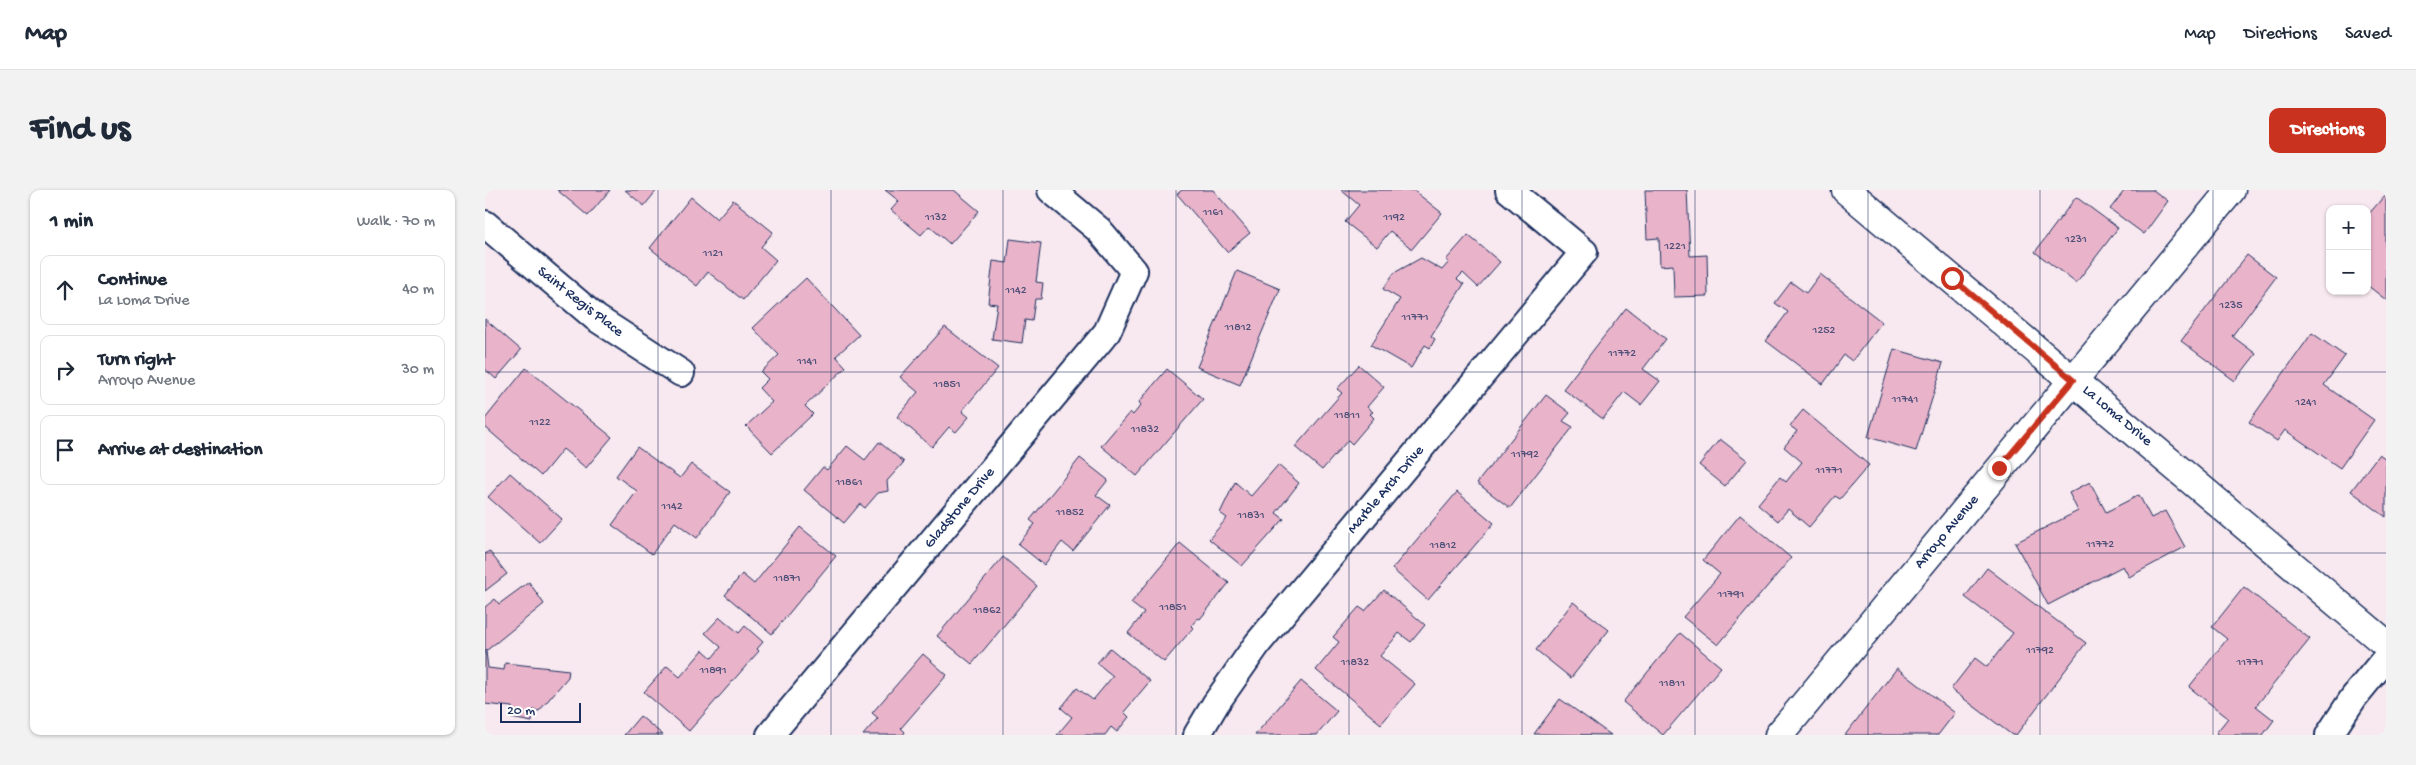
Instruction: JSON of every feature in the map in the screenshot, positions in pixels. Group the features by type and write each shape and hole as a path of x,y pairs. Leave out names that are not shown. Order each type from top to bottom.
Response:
{"main road":[{"name":"La Loma Drive","path":"1846,190 2386,644"},
{"name":"Arroyo Avenue","path":"1779,735 2231,190"}],"street":[{"name":"Gladstone Drive","path":"770,735 1107,332 1134,271 1099,230 1051,190"},
{"name":"Marble Arch Drive","path":"1197,735 1216,703 1258,643 1584,252 1509,190"},
{"name":"Saint Regis Place","path":"485,224 596,318 681,373"},
{"path":"2329,735 2354,696 2386,658"}],"building":[{"path":"557,190 610,190 588,216"},
{"path":"625,190 657,190 644,206"},
{"path":"885,190 954,190 979,211 950,244 929,226 921,235 891,210 899,201"},
{"path":"1182,190 1213,190 1250,233 1227,252 1177,194"},
{"path":"1341,190 1413,190 1442,213 1412,249 1390,231 1377,247 1345,222 1359,205"},
{"path":"1645,190 1687,190 1690,256 1707,255 1708,296 1674,297 1673,265 1660,266 1659,238 1647,239"},
{"path":"2125,190 2153,190 2168,201 2144,234 2110,209"},
{"path":"2386,194 2386,300 2371,288 2371,211"},
{"path":"691,197 717,219 733,200 773,232 761,247 776,260 743,300 708,272 697,286 650,248"},
{"path":"2076,197 2118,228 2076,283 2035,252"},
{"path":"1468,235 1500,262 1478,287 1463,273 1457,279 1464,284 1431,336 1435,339 1430,348 1425,345 1411,368 1371,345 1400,299 1383,289 1394,273 1421,258 1442,270 1449,262 1446,260"},
{"path":"1010,239 1041,243 1036,282 1043,283 1041,299 1035,299 1032,321 1025,320 1022,343 992,339 997,304 988,303 993,261 1007,263"},
{"path":"2247,255 2276,277 2232,336 2256,354 2235,381 2181,341"},
{"path":"1237,271 1280,289 1240,385 1197,367"},
{"path":"1820,274 1882,322 1852,361 1844,355 1823,384 1766,341 1788,312 1775,303 1791,282 1806,293"},
{"path":"806,278 859,335 836,356 846,367 805,406 813,414 772,453 746,426 772,402 759,388 768,379 761,372 779,355 753,328"},
{"path":"1626,308 1666,339 1643,369 1660,381 1641,405 1624,392 1603,419 1563,389"},
{"path":"485,319 521,350 496,379 485,369"},
{"path":"945,327 998,368 962,411 969,417 956,432 949,427 932,447 897,417 918,392 900,377"},
{"path":"2312,333 2345,356 2324,385 2374,420 2340,468 2285,430 2277,441 2249,422"},
{"path":"1894,349 1943,363 1916,451 1868,437"},
{"path":"1359,365 1384,387 1367,407 1373,412 1370,414 1374,418 1352,444 1348,440 1322,470 1295,447 1342,393 1337,389"},
{"path":"526,368 612,437 586,468 563,449 541,476 485,427 485,419"},
{"path":"1167,369 1203,399 1137,476 1101,446 1130,412 1133,415 1141,405 1139,402"},
{"path":"1546,395 1570,413 1563,421 1573,427 1510,508 1477,483"},
{"path":"1803,410 1869,465 1840,499 1835,496 1809,527 1788,509 1778,521 1758,504 1780,477 1786,482 1802,462 1784,447 1797,431 1790,426"},
{"path":"1720,439 1747,460 1725,486 1699,465"},
{"path":"879,442 904,462 887,481 888,491 878,493 865,508 860,504 844,523 804,490 823,467 827,470 847,446 865,460"},
{"path":"637,447 680,478 691,464 730,492 697,538 675,522 652,554 612,525 637,491 616,476"},
{"path":"2379,454 2386,459 2386,517 2351,491"},
{"path":"1080,458 1108,480 1096,495 1110,505 1073,551 1062,542 1044,565 1018,544 1035,524 1030,520"},
{"path":"1278,465 1299,483 1276,513 1284,519 1242,566 1209,539 1227,518 1220,513 1235,482 1251,496"},
{"path":"510,473 562,519 540,543 488,497"},
{"path":"2090,482 2106,512 2139,495 2151,518 2165,511 2185,547 2129,577 2123,566 2048,605 2015,543 2078,511 2069,493"},
{"path":"1457,492 1494,523 1428,600 1392,569"},
{"path":"1740,515 1791,558 1718,645 1683,617 1720,574 1703,560"},
{"path":"800,527 836,556 772,634 725,595 742,574 754,584"},
{"path":"1180,543 1229,583 1200,619 1198,618 1191,626 1193,628 1164,662 1128,633 1144,613 1131,603"},
{"path":"489,551 507,574 485,591 485,554"},
{"path":"1003,557 1037,586 972,664 937,636"},
{"path":"1987,568 2086,643 2016,735 2012,735 1951,689 1975,658 1987,667 2013,633 1965,597"},
{"path":"529,582 544,604 486,651 488,668 504,670 505,663 569,670 568,677 539,711 533,710 532,722 511,718 512,707 485,704 485,607 495,599 499,604"},
{"path":"2244,587 2310,639 2256,706 2274,720 2263,735 2219,735 2216,733 2228,718 2189,687 2227,639 2212,627"},
{"path":"1384,590 1425,625 1411,642 1399,633 1380,656 1415,684 1381,724 1316,670 1339,642 1333,637 1359,607 1365,611"},
{"path":"1573,602 1609,630 1571,678 1536,650"},
{"path":"720,617 739,633 745,626 763,642 757,649 759,651 689,731 644,692 667,666 680,677 703,650 712,658 721,647 705,633"},
{"path":"1680,633 1721,667 1663,735 1623,702"},
{"path":"1110,648 1150,681 1124,712 1129,717 1117,732 1111,727 1105,735 1057,735 1072,717 1061,708 1077,688 1093,700 1113,676 1097,663"},
{"path":"923,654 947,675 901,728 905,732 903,735 863,735 878,718 872,713"},
{"path":"1897,668 1955,713 1938,735 1845,735"},
{"path":"1301,681 1337,711 1317,735 1255,735"},
{"path":"1560,699 1611,735 1534,734"},
{"path":"640,716 663,735 624,735"}],"route":[{"path":"1952,278 2073,380 1999,468"}]}
